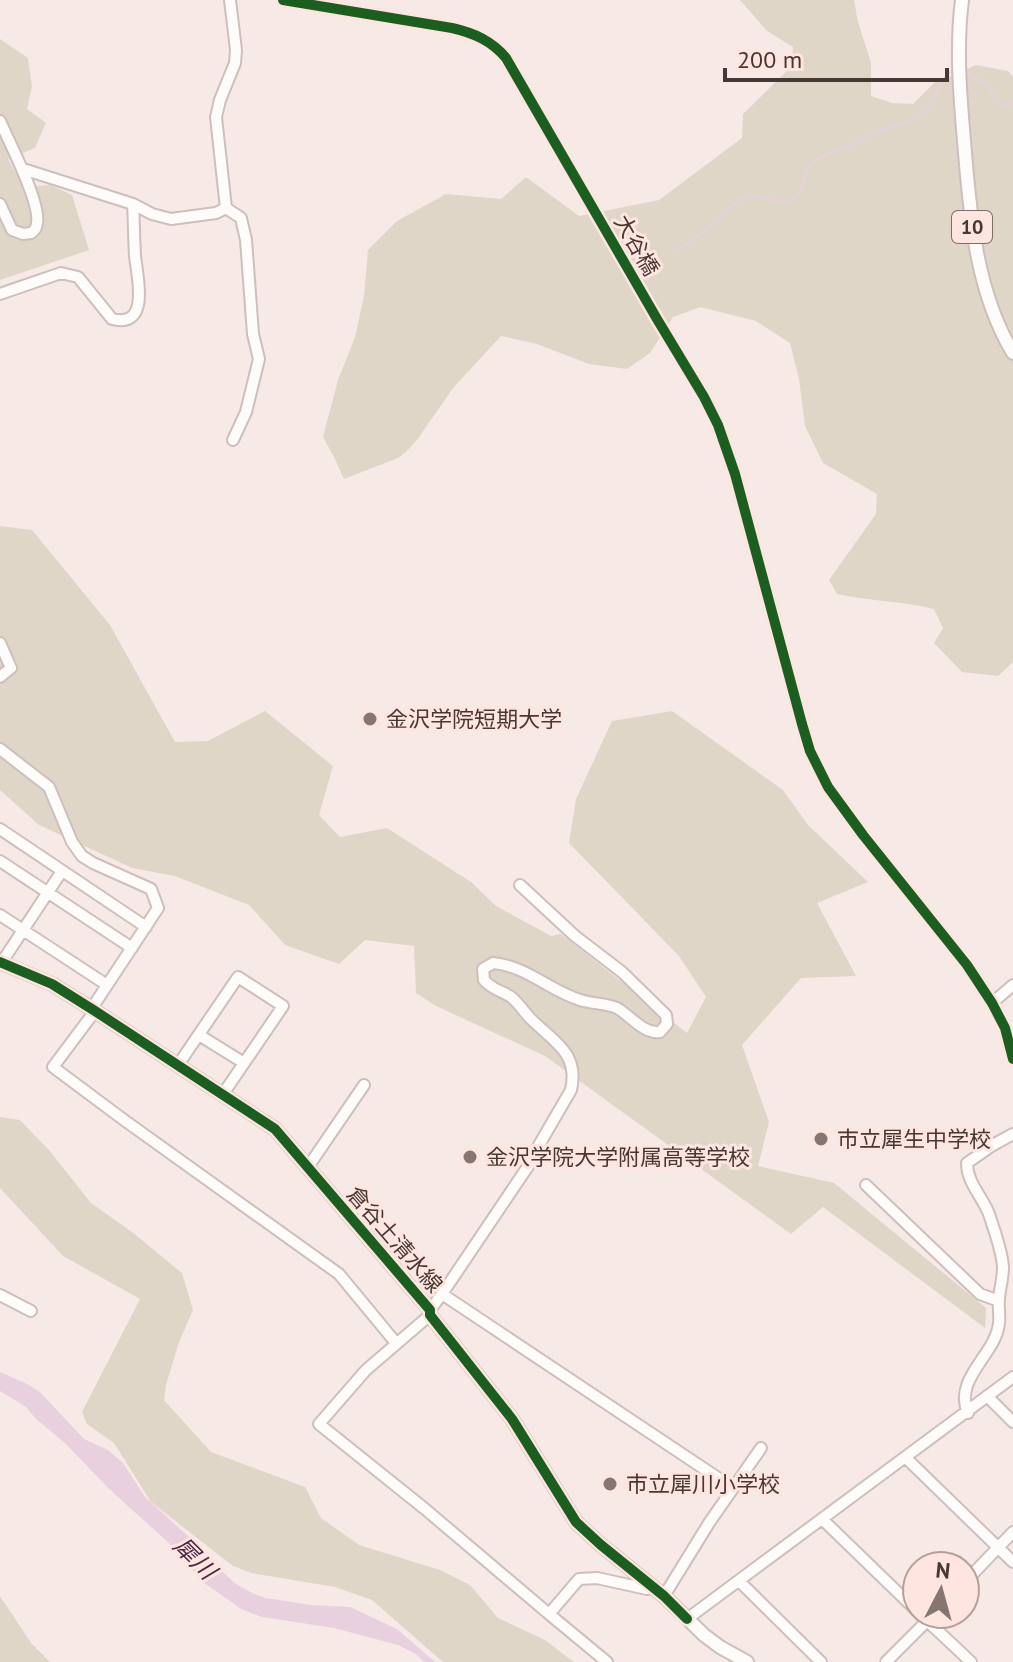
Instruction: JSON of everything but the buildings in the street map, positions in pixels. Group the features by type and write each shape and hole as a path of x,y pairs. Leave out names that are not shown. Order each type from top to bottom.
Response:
{"main road":[{"name":"10","path":"962,0 961,94 974,237 989,303 1013,353"},
{"name":"倉谷土清水線","path":"1,962 52,984 275,1129 430,1312 512,1419 576,1522 720,1647 747,1662"}],"street":[{"path":"226,208 216,117 235,63 230,0"},
{"name":"大谷橋","path":"283,0 469,32 498,48 506,58 718,425 735,474 802,724 819,771 863,835 967,965 1005,1028 1013,1059"},
{"path":"0,121 23,169 38,218 37,227 31,233 23,234 12,230 0,204"},
{"path":"23,169 171,219 216,213 226,208"},
{"path":"1,293 61,273 71,274 78,277 112,319 129,319 137,310 140,291 133,204"},
{"path":"226,208 241,218 246,240 253,334 259,359 246,412 233,440"},
{"path":"0,643 11,668 0,677"},
{"path":"0,749 49,787 72,842 82,856 151,889 158,908 94,1010 53,1067 339,1274 396,1343"},
{"path":"0,829 146,927"},
{"path":"0,861 132,948"},
{"path":"1,962 62,871"},
{"path":"520,885 575,936 622,972 666,1015 667,1024 660,1032 647,1030 621,1010 583,1001 517,968 493,963 486,966 483,973 488,985 511,998 562,1048 571,1061 571,1090 535,1156 430,1312 366,1370 319,1424 607,1662"},
{"path":"0,915 107,985"},
{"path":"178,1065 238,977 283,1006 223,1094"},
{"path":"992,1003 1013,985"},
{"path":"199,1035 244,1063"},
{"path":"308,1167 364,1085"},
{"path":"968,1413 964,1403 966,1387 999,1326 1003,1268 988,1210 967,1175 967,1163 1013,1134"},
{"path":"866,1185 980,1294 999,1301"},
{"path":"442,1294 733,1488"},
{"path":"0,1295 31,1311"},
{"path":"687,1619 1013,1377"},
{"path":"987,1396 1013,1422"},
{"path":"664,1596 761,1448"},
{"path":"905,1457 1013,1562"},
{"path":"822,1519 901,1593"},
{"path":"981,1566 1013,1532"},
{"path":"549,1614 579,1579 597,1578 647,1589 653,1587"},
{"path":"739,1581 821,1662"},
{"path":"886,1662 912,1630"},
{"path":"939,1630 971,1662"}],"shaded area":[{"path":"740,0 854,0 871,63 871,96 892,103 913,104 934,83 976,65 1008,71 1013,77 1013,662 998,676 962,672 934,643 943,628 934,609 837,594 829,580 876,514 877,494 823,463 805,426 799,379 790,343 756,321 700,307 673,317 650,353 627,369 589,364 537,344 501,336 453,388 417,440 398,458 344,479 323,437 338,380 355,337 364,296 368,250 397,221 446,194 501,199 526,177 579,216 659,200 742,138 743,114 792,66 793,47 767,31"},
{"path":"0,39 28,58 32,87 27,109 46,123 35,148 8,159 24,187 50,185 72,195 89,250 0,280"},
{"path":"0,526 32,530 110,625 175,742 208,741 265,711 333,766 319,815 340,837 387,828 471,882 496,906 551,936 561,934 687,1033 706,997 679,956 569,843 576,799 612,721 672,711 783,790 808,825 868,882 817,903 856,976 801,978 742,1045 769,1122 758,1166 834,1183 986,1308 985,1328 823,1207 791,1234 545,1056 436,1006 416,993 414,946 365,940 339,964 285,945 249,905 175,876 132,868 39,825 0,790"},
{"path":"0,1117 20,1120 49,1150 91,1203 182,1273 193,1310 179,1342 164,1400 211,1452 305,1487 321,1518 359,1545 440,1570 470,1585 498,1618 545,1640 574,1662 443,1662 372,1600 335,1587 251,1573 233,1566 151,1502 114,1443 87,1424 82,1412 140,1299 63,1256 0,1188"},
{"path":"0,1596 31,1643 50,1662 0,1662"}],"water":[{"name":"犀川","path":"0,1372 40,1392 84,1439 108,1450 123,1463 145,1497 236,1584 266,1598 350,1607 397,1629 435,1662 424,1662 398,1645 334,1628 262,1617 241,1609 203,1582 171,1545 26,1407 0,1391"}],"waterway":[{"path":"676,250 698,236 743,198 785,201 796,197 806,170 814,161 921,115 931,104 946,76 952,71 956,72"},
{"path":"966,73 986,84 1000,103 1007,106 1013,103"}],"cycle path":[{"path":"283,0 460,30 489,42 506,58 718,425 735,474 810,751 828,787 967,965 1005,1028 1013,1059"},
{"path":"0,962 52,984 275,1129 430,1310 430,1315 512,1419 576,1522 687,1619"}],"place":[{"name":"金沢学院短期大学","path":"370,719"},
{"name":"市立犀生中学校","path":"821,1139"},
{"name":"金沢学院大学附属高等学校","path":"470,1157"},
{"name":"市立犀川小学校","path":"610,1484"}]}
